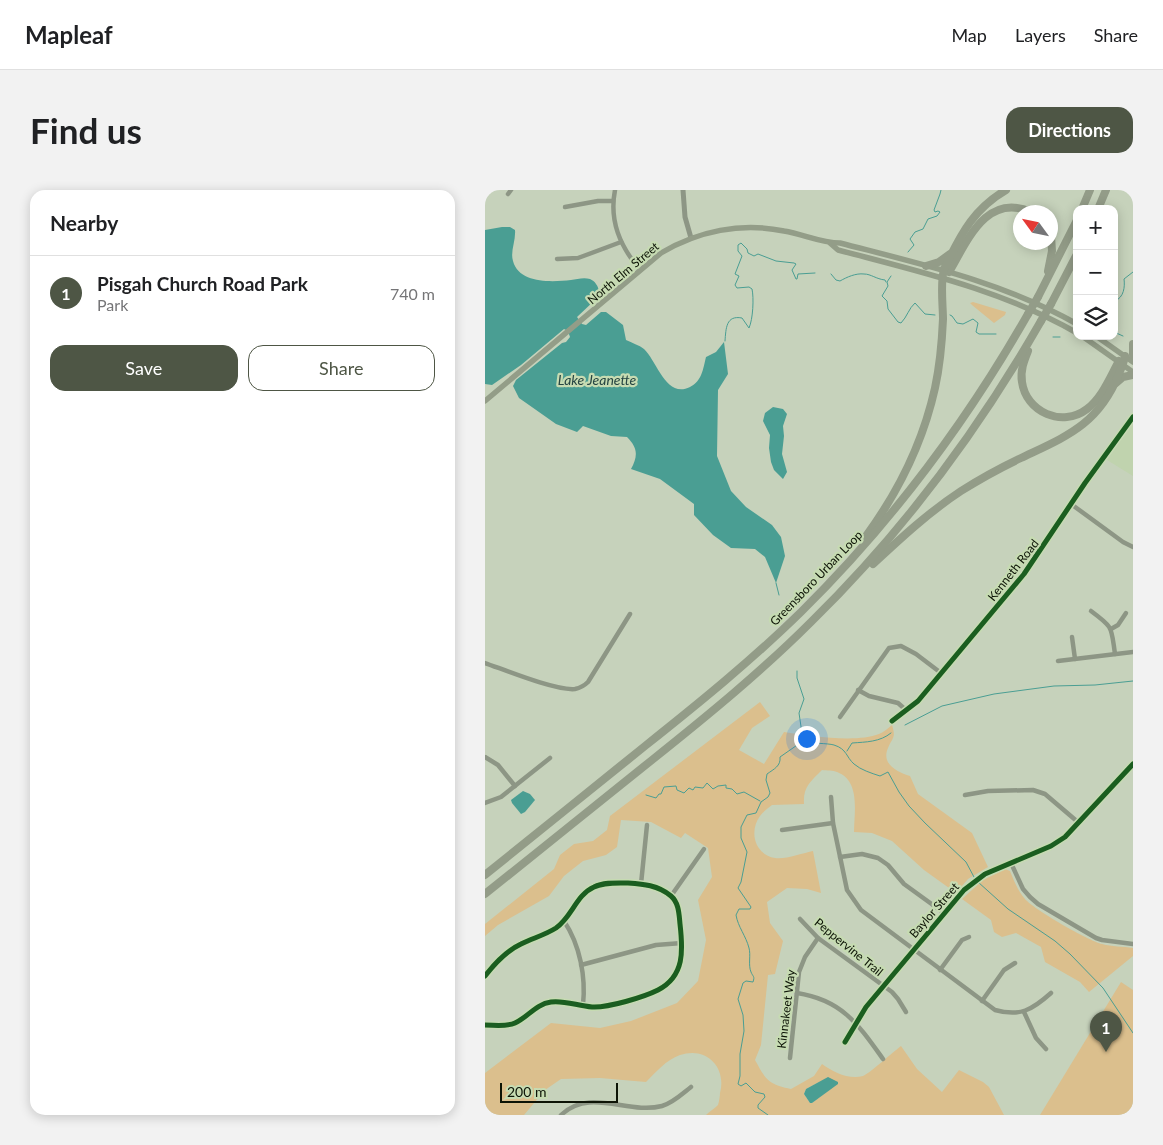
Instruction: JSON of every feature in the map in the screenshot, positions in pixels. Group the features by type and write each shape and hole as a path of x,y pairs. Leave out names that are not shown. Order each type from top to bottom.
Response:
{"highway":[{"path":"838,573 879,519 892,497 909,465 923,429 932,400 939,361 945,273 951,252 974,216 989,201 1006,190"},
{"path":"1084,205 1090,190"},
{"path":"1100,205 1106,190"},
{"path":"945,273 973,231 987,216 995,211 1013,208"},
{"name":"Greensboro Urban Loop","path":"485,876 743,666 782,630 838,573 891,513 941,450 987,384 1038,297 1073,228"},
{"path":"1044,286 1052,250"},
{"path":"926,266 939,262 951,252"},
{"path":"831,603 885,543 947,466 994,399 1051,304 1073,262"},
{"path":"1034,333 1023,366 1022,383 1024,392 1030,402 1047,415 1067,417 1077,415 1086,410 1101,394 1125,359"},
{"path":"485,894 732,695 913,528 949,499 997,470 1080,428 1100,408 1115,384 1133,344"},
{"path":"1115,384 1123,377 1133,373"}],"main road":[{"name":"North Elm Street","path":"485,401 661,253 691,238 731,229 763,228 784,231 830,243 840,243 926,266 1016,302 1073,331"},
{"name":"North Elm Street","path":"830,243 838,250 985,283 1019,296 1073,322"},
{"path":"1089,340 1133,362"},
{"path":"1101,340 1125,359 1133,373"}],"street":[{"path":"615,190 613,201 614,217 621,242 627,255 639,270"},
{"path":"683,190 685,217 691,238"},
{"path":"565,207 598,201 613,201"},
{"path":"557,259 577,258 621,242"},
{"name":"Kenneth Road","path":"892,721 918,701 1024,574 1133,416"},
{"path":"1071,504 1123,542 1133,547"},
{"path":"1091,611 1108,623 1111,629 1115,654"},
{"path":"1111,629 1118,625 1126,613"},
{"path":"485,663 544,683 571,689 579,688 588,682 630,614"},
{"path":"1072,637 1075,659"},
{"path":"840,717 889,648 901,646 917,654 941,673"},
{"path":"1059,661 1133,652"},
{"path":"858,690 869,696 898,703 907,711"},
{"path":"485,757 498,765 515,786"},
{"path":"485,803 501,796 550,758"},
{"name":"Baylor Street","path":"845,1042 866,1007 944,913 972,883 985,874 1059,842 1133,764"},
{"path":"965,795 988,791 1033,790 1045,794 1079,823"},
{"path":"831,797 833,824 847,890 853,902 861,910 995,1010 1006,1013 1024,1012 1051,994"},
{"path":"782,830 833,824"},
{"path":"641,884 647,825"},
{"path":"671,896 704,849"},
{"path":"840,857 862,854 878,858 888,865 904,884 944,913"},
{"path":"1011,863 1023,889 1038,904 1096,938 1133,944"},
{"path":"485,976 495,963 511,950 550,932 564,921 582,896 597,885 609,883 641,884 658,888 671,896 678,910 683,955 677,972 659,990 597,1007 548,1002 535,1008 516,1022 504,1025 485,1025"},
{"name":"Peppervine Trail","path":"800,919 818,938 898,999 907,1012"},
{"path":"564,921 574,940 581,965 584,990 583,1005"},
{"path":"939,970 962,940 969,937"},
{"name":"Kinnakeet Way","path":"790,1058 802,964 818,938"},
{"path":"581,965 655,945 682,943"},
{"path":"982,1001 1005,970 1015,963"},
{"path":"797,993 817,996 832,1003 855,1023 883,1059"},
{"path":"1024,1012 1036,1038 1046,1048"},
{"path":"561,1115 571,1108 601,1101 633,1107 662,1106 675,1100 691,1087"}],"shaded area":[{"path":"973,302 1006,312 1005,315 994,323 970,303"},
{"path":"1133,423 1133,476 1107,460"},
{"path":"760,702 770,716 752,728 739,750 764,764 784,732 832,738 858,738 879,734 892,725 894,735 886,754 888,763 895,770 910,776 918,794 972,833 988,867 968,879 956,893 924,870 892,841 872,833 854,832 855,807 853,790 845,776 835,771 822,770 814,778 806,789 804,804 772,805 767,809 760,816 755,828 754,835 758,847 768,856 775,858 813,851 821,893 807,889 787,888 767,902 770,923 783,941 775,974 768,975 761,1045 755,1060 762,1072 772,1083 791,1089 814,1076 822,1064 841,1074 852,1077 863,1076 901,1046 917,1069 942,1092 959,1070 983,1082 989,1087 1004,1115 706,1115 718,1105 721,1084 720,1075 717,1067 706,1056 698,1053 689,1053 670,1060 646,1082 600,1078 561,1079 545,1090 524,1115 485,1115 485,1073 551,1023 600,1028 631,1021 677,1003 698,981 706,940 698,900 712,877 708,848 685,833 681,838 651,822 621,820 617,847 606,855 583,861 564,876 549,896 498,925 485,936 485,924 554,869 560,855 574,844 593,841 607,830 610,816","holes":["819,1082 838,1082 812,1103 804,1094 806,1089"]},
{"path":"1005,869 1010,871 1018,889 1030,904 1095,942 1110,946 1133,948 1133,956 1089,992 1080,982 1045,962 1041,947 1016,933 1002,937 994,932 991,920 962,899 983,880"},
{"path":"1121,982 1133,990 1133,1115 1040,1115"}],"water":[{"name":"Lake Jeanette","path":"510,227 515,230 512,257 516,269 522,274 529,278 546,281 585,278 593,281 599,291 595,300 577,317 582,324 586,325 601,312 606,312 623,325 626,340 644,349 663,377 675,388 682,389 694,384 701,374 706,357 716,352 724,342 728,374 718,390 717,456 731,491 746,507 772,525 781,537 785,556 776,583 765,557 755,549 731,548 713,535 694,515 694,504 660,479 631,469 636,452 627,437 611,436 583,426 577,432 556,424 519,398 513,386 516,380 562,343 566,342 570,337 568,331 564,329 521,365 492,385 485,384 485,230"},
{"path":"773,407 783,409 787,414 783,426 782,454 787,472 783,479 774,470 771,462 770,435 763,421 765,413"},
{"path":"523,791 530,794 535,800 521,814 511,800"},
{"path":"828,1077 838,1082 838,1084 810,1103 804,1094 806,1089"}],"waterway":[{"path":"908,252 914,245 910,239 915,232 923,229 928,219 937,216 940,212 935,212 934,210 941,190"},
{"path":"725,341 730,321 733,318 742,318 749,328 752,314 752,289 749,287 737,288 735,285 739,276 735,274 742,256 738,251 738,245 741,243 748,253 754,256 758,254 776,261 796,264 792,270 796,279 798,274 815,273"},
{"path":"1118,299 1124,288 1124,279 1133,272"},
{"path":"831,274 836,280 840,281 861,274 885,280 886,282"},
{"path":"891,276 882,296 887,301 888,309 898,322 901,323 915,303 925,314 935,315"},
{"path":"950,315 957,323 963,324 973,319 978,323 976,332 979,334 996,334"},
{"path":"1118,334 1123,336"},
{"path":"1053,337 1060,337"},
{"path":"776,583 779,595"},
{"path":"797,671 797,678 804,699 799,713 803,740"},
{"path":"905,725 942,706 994,694 1054,686 1095,685 1133,681"},
{"path":"847,751 852,743 878,740 891,733"},
{"path":"768,1115 758,1108 758,1105 765,1097 764,1094 755,1092 746,1083 741,1086 738,1084 744,1031 743,1015 738,999 743,983 746,981 753,982 754,979 750,969 749,948 736,915 739,909 750,909 751,907 738,888 747,852 741,838 741,827 747,815 756,813 761,802 768,797 770,793 766,780 767,774 778,765 780,757 803,741 831,744 844,751 851,761 863,770 880,776 888,772 909,806 966,862 974,877"},
{"path":"646,795 656,798 661,794 664,787 676,786 677,790 684,793 689,788 693,790 695,787 703,788 707,783 713,789 726,785 726,788 732,789 737,794 744,792 760,801"},
{"path":"978,882 1008,909 1055,941 1070,954 1103,988 1133,1033"}],"cycle path":[{"path":"892,721 918,701 1024,574 1085,483 1133,417"},
{"path":"845,1042 866,1007 964,890 985,874 1051,846 1065,837 1133,764"},
{"path":"485,976 510,950 556,928 583,895 598,885 619,883 650,886 666,892 674,899 677,905 682,943 678,970 667,984 658,990 626,1002 599,1007 561,1002 546,1003 512,1024 485,1025"}],"place":[{"name":"Pisgah Church Road Park","path":"1106,1052"}]}
